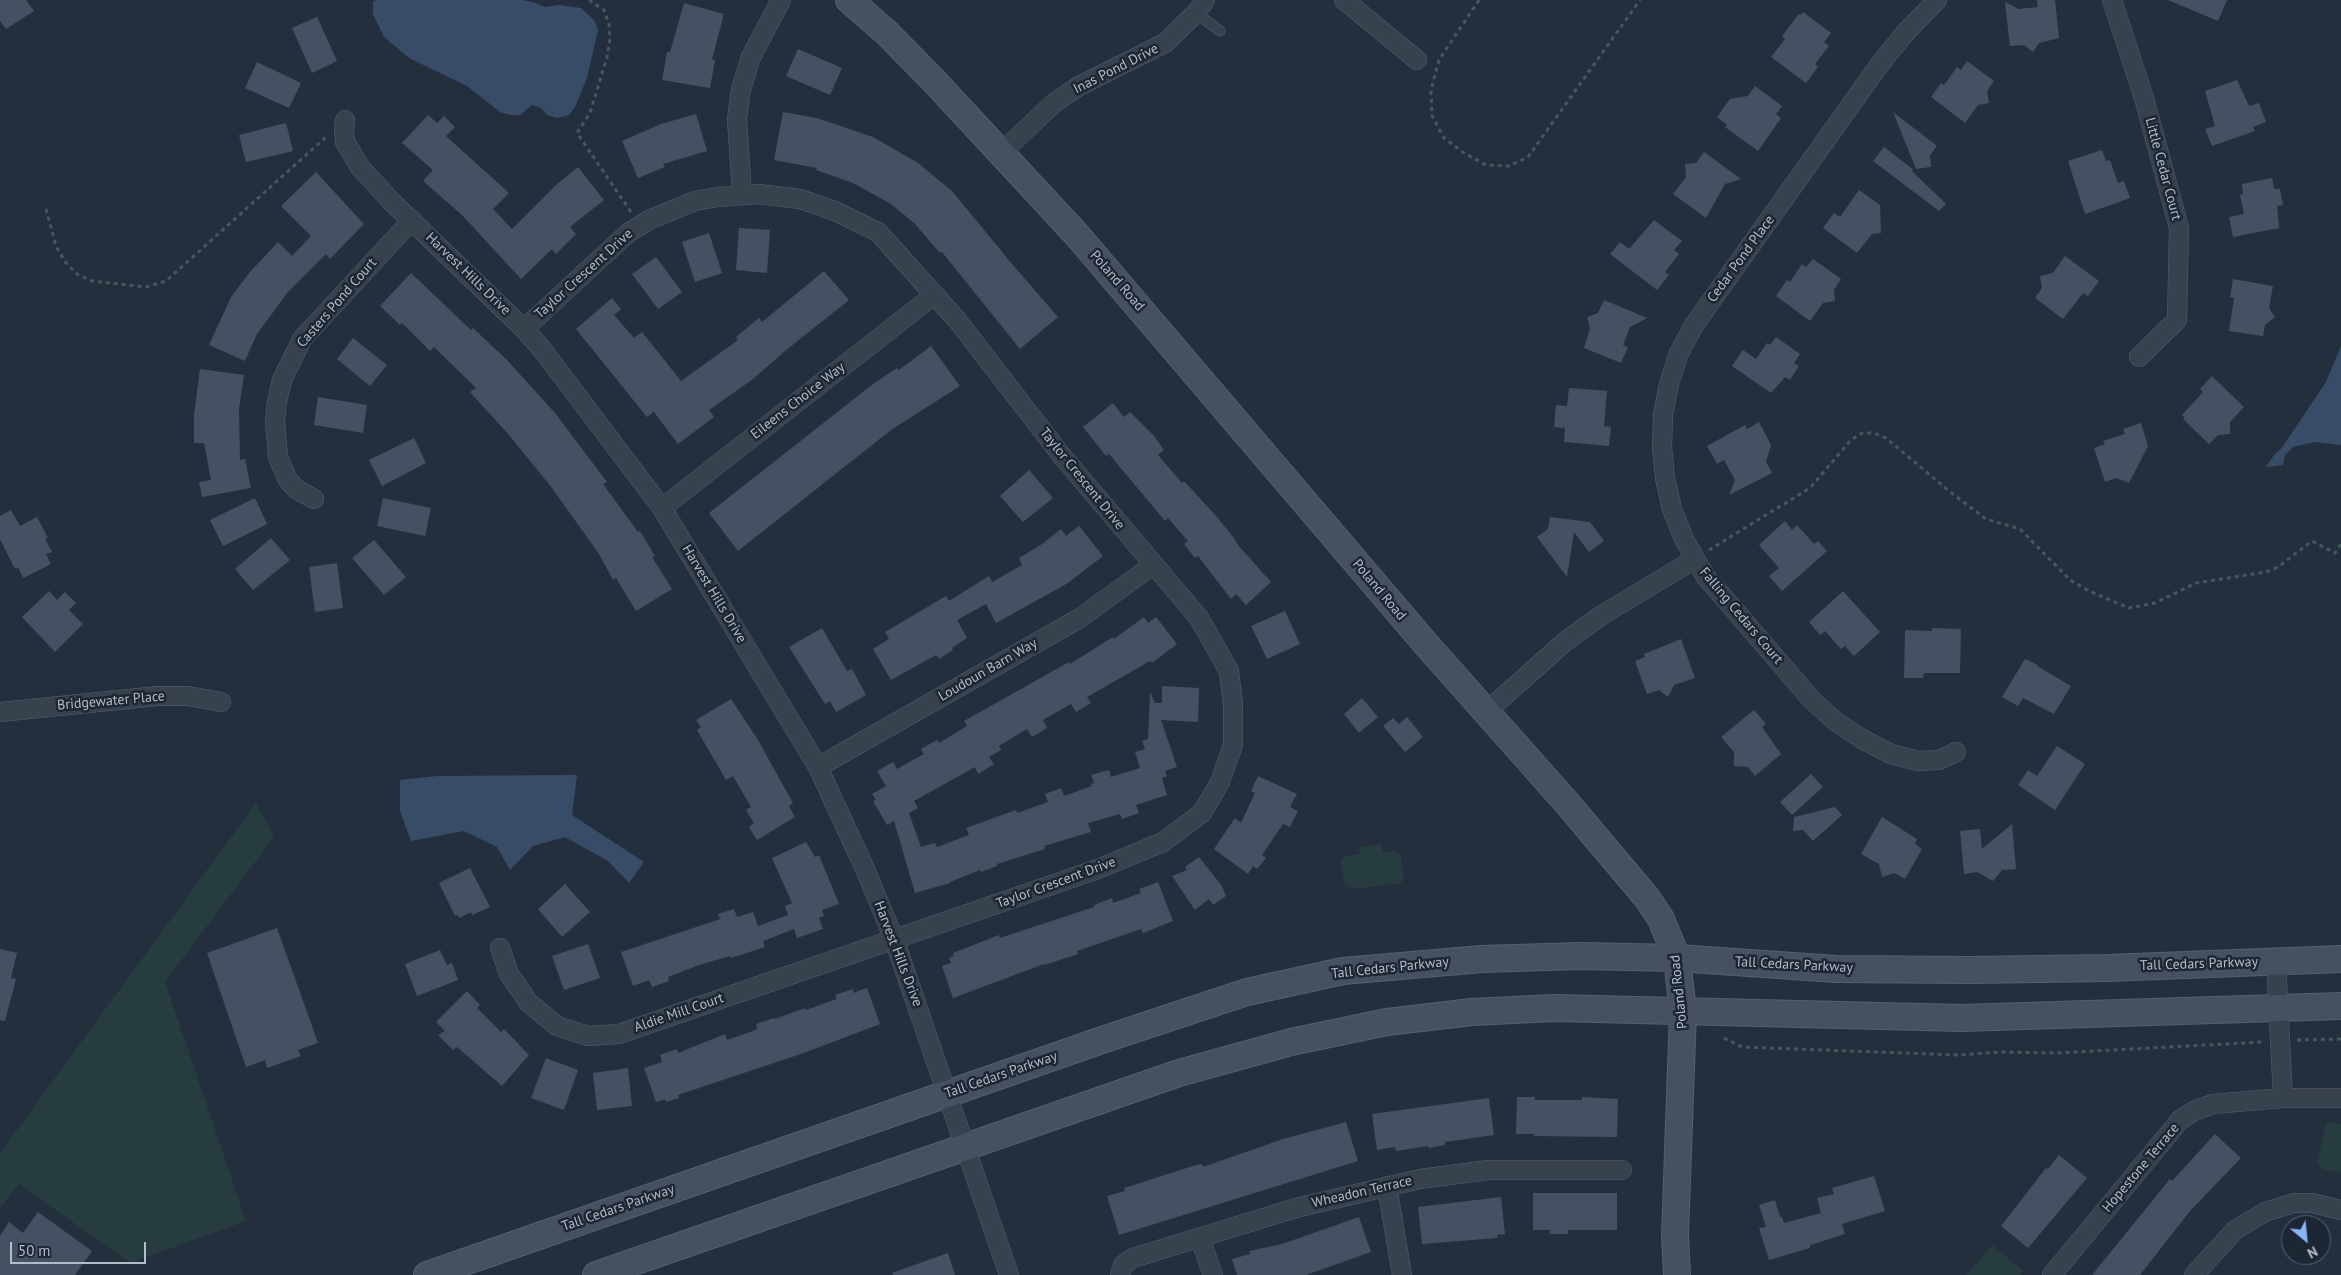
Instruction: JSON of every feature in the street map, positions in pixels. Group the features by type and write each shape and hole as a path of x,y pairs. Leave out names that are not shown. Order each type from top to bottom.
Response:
{"main road":[{"name":"Poland Road","path":"849,0 894,40 1001,153 1122,287 1419,636 1567,803 1647,898 1662,919 1677,958 1683,1012 1675,1235 1677,1275"},
{"name":"Tall Cedars Parkway","path":"427,1275 948,1093 1247,992 1343,970 1482,958 1580,956 1677,958 1836,969 1971,970 2108,968 2341,959"},
{"path":"596,1275 1179,1074 1291,1042 1387,1022 1472,1012 1556,1008 1962,1018 2341,1006"}],"street":[{"path":"742,194 737,120 741,89 752,57 781,0"},
{"path":"1344,0 1417,60"},
{"name":"Cedar Pond Place","path":"1694,559 1672,509 1665,478 1662,446 1669,384 1679,353 1694,325 1880,64 1906,32 1937,0"},
{"name":"Little Cedar Court","path":"2112,0 2144,98 2179,228 2177,320 2139,357"},
{"name":"Inas Pond Drive","path":"1001,153 1054,103 1093,78 1145,55 1165,43 1201,7"},
{"name":"Harvest Hills Drive","path":"346,120 345,142 360,167 541,348 662,508 818,767 865,869 894,939 1009,1275"},
{"name":"Taylor Crescent Drive","path":"524,329 608,250 640,225 671,210 696,202 742,194 759,194 800,199 835,211 878,232 957,320 1062,456 1199,618 1229,671 1233,705 1233,745 1220,782 1202,812 1163,842 1098,869 894,939"},
{"name":"Casters Pond Court","path":"314,499 296,489 288,480 278,457 275,421 282,380 302,339 412,220"},
{"name":"Eileens Choice Way","path":"662,508 934,295"},
{"name":"Falling Cedars Court","path":"1486,712 1567,640 1602,615 1694,559 1706,576 1799,684 1835,721 1862,739 1891,754 1918,761 1939,760 1956,752"},
{"name":"Loudoun Barn Way","path":"818,767 1080,618 1153,565"},
{"name":"Bridgewater Place","path":"0,712 158,696 188,696 221,702"},
{"name":"Aldie Mill Court","path":"500,948 509,974 529,1003 557,1026 588,1036 619,1034 894,939"},
{"path":"2276,961 2283,1098"},
{"name":"Hopestone Terrace","path":"2052,1275 2180,1120 2194,1111 2213,1104 2283,1098 2341,1098"},
{"name":"Wheadon Terrace","path":"1120,1275 1123,1265 1133,1258 1296,1208 1387,1186 1488,1170 1622,1170"},
{"path":"1387,1186 1402,1275"},
{"path":"2194,1275 2235,1230 2265,1212 2294,1203 2312,1202 2341,1210"},
{"path":"1200,1238 1213,1275"}],"lane":[{"path":"1201,7 1220,31"}],"path":[{"path":"589,0 604,10 609,24 610,38 607,57 590,113 577,134 640,225"},
{"path":"1479,0 1439,60 1431,90 1432,116 1444,138 1464,153 1486,165 1509,166 1528,157 1640,0"},
{"path":"46,210 56,246 66,263 77,274 92,281 146,287 166,281 346,120"},
{"path":"1694,559 1810,488 1821,477 1841,450 1862,433 1874,433 1886,438 1949,491 1986,519 2020,529 2070,580 2089,591 2129,608 2155,603 2196,583 2266,572 2278,567 2312,541 2335,553 2341,544"},
{"path":"1724,1038 1742,1047 1958,1054 2001,1052 2056,1053 2341,1039"}],"green space":[{"path":"256,803 274,837 165,982 246,1221 130,1263 19,1184 0,1208 0,1153"},
{"path":"1382,844 1383,852 1396,851 1401,856 1404,877 1401,883 1353,889 1345,883 1340,863 1343,857 1360,854 1359,847"},
{"path":"2331,1122 2341,1124 2341,1173 2322,1169 2317,1162 2326,1124"},
{"path":"1992,1245 2023,1271 2020,1275 1966,1275"}],"water":[{"path":"376,0 522,0 545,7 559,5 581,8 594,20 598,30 587,78 575,107 569,115 557,118 547,115 541,108 532,105 520,115 500,112 467,86 409,58 384,37 373,14 373,2"},
{"path":"2341,346 2341,445 2315,442 2293,447 2285,455 2283,465 2266,467 2274,455 2281,449 2326,382"},
{"path":"577,775 572,815 644,862 629,883 608,861 565,837 533,846 510,870 497,847 464,831 411,841 400,811 400,780 438,776"}],"building":[{"path":"0,0 26,0 34,11 6,29 0,21"},
{"path":"2037,0 2055,0 2059,38 2039,43 2033,52 2024,45 2010,46 2005,2 2019,9 2038,7"},
{"path":"2168,0 2227,0 2218,21"},
{"path":"684,3 724,14 712,59 715,60 710,88 662,80 667,52 670,52"},
{"path":"1803,12 1831,33 1824,42 1829,46 1815,64 1818,67 1806,83 1771,57 1785,39 1782,36 1799,14"},
{"path":"317,17 337,61 312,73 292,28"},
{"path":"798,49 842,68 830,95 786,76"},
{"path":"1967,61 1994,81 1987,91 1989,103 1978,105 1965,123 1931,97 1941,83 1944,85 1957,67 1961,70"},
{"path":"257,62 301,83 289,108 245,88"},
{"path":"2237,80 2249,106 2259,103 2266,122 2253,127 2255,131 2212,146 2205,129 2215,126 2205,91"},
{"path":"1755,86 1782,106 1776,114 1781,118 1758,151 1725,127 1727,125 1717,117 1730,99 1748,96"},
{"path":"783,112 817,118 873,137 918,163 952,191 1058,317 1020,349 942,252 940,253 914,223 891,204 853,183 816,170 817,168 774,160"},
{"path":"1893,112 1937,146 1930,155 1931,167 1916,169"},
{"path":"696,114 707,151 663,164 665,167 638,178 622,141 661,124"},
{"path":"428,115 437,123 444,116 455,127 446,136 509,193 493,209 512,229 556,185 578,167 604,200 570,227 576,234 556,254 552,249 521,279 462,215 423,181 433,170 402,143"},
{"path":"286,123 293,151 246,162 239,135"},
{"path":"1884,147 1914,170 1911,170 1946,204 1939,211 1873,161"},
{"path":"2102,150 2106,161 2110,160 2118,183 2124,181 2130,198 2085,214 2068,161"},
{"path":"1704,152 1741,179 1725,184 1706,218 1673,194 1686,177 1685,164 1696,163"},
{"path":"316,172 364,224 330,259 326,254 288,292 257,334 245,361 209,345 231,297 250,272 278,242 292,256 311,236 281,206"},
{"path":"2272,178 2274,189 2280,189 2283,205 2277,206 2279,228 2233,237 2229,217 2244,214 2240,195 2243,194 2242,184"},
{"path":"1859,190 1880,205 1881,233 1872,234 1857,253 1823,228 1834,213 1840,217"},
{"path":"1654,220 1682,241 1674,250 1679,254 1665,272 1669,275 1657,290 1610,254 1620,242 1629,249"},
{"path":"739,228 770,230 767,273 736,270"},
{"path":"709,233 722,273 695,282 682,242"},
{"path":"2065,256 2099,281 2088,296 2083,293 2063,319 2035,298 2042,288 2040,276 2053,273"},
{"path":"656,257 682,292 658,309 632,274"},
{"path":"1813,259 1841,279 1834,290 1835,301 1823,303 1810,321 1776,296 1787,280 1790,282 1802,264 1806,267"},
{"path":"824,271 849,300 753,379 709,410 714,417 678,444 654,412 647,417 576,329 612,298 621,309 614,315 634,338 642,332 681,381 738,340 736,337 759,318 762,322"},
{"path":"411,273 471,330 473,328 507,360 555,413 607,482 603,484 638,532 640,531 655,556 652,557 672,589 636,611 616,578 613,580 599,554 552,488 509,435 470,392 476,388 434,347 430,351 402,323 400,325 380,306"},
{"path":"2233,279 2273,286 2269,308 2275,317 2265,325 2263,336 2229,331 2234,298 2230,297"},
{"path":"1604,300 1647,318 1630,327 1623,345 1628,347 1621,363 1584,348 1590,328 1587,317 1598,313"},
{"path":"1776,337 1800,354 1794,363 1799,366 1790,380 1785,377 1771,393 1732,366 1743,350 1756,359 1767,343 1770,345"},
{"path":"353,338 387,365 370,386 337,359"},
{"path":"931,346 960,386 891,430 738,551 709,513 873,384 897,368 899,370"},
{"path":"200,369 244,375 239,409 240,460 245,459 251,488 202,497 199,482 211,480 204,443 194,443 194,415"},
{"path":"2212,376 2244,407 2230,422 2230,434 2218,435 2209,444 2183,419 2185,417 2182,415 2203,392 2200,389"},
{"path":"1569,388 1607,391 1604,426 1611,427 1609,446 1564,442 1565,428 1554,427 1556,405 1567,406"},
{"path":"318,397 367,405 363,433 314,425"},
{"path":"1113,403 1124,417 1130,412 1154,436 1164,450 1158,455 1182,483 1184,481 1217,517 1238,545 1271,582 1246,605 1236,594 1231,599 1198,556 1195,558 1184,544 1188,541 1168,518 1165,521 1109,454 1106,456 1083,427"},
{"path":"1759,422 1771,445 1766,462 1772,473 1729,495 1735,480 1724,460 1717,464 1707,446 1745,425 1747,429"},
{"path":"2141,423 2148,446 2129,483 2116,478 2105,482 2094,448 2105,444 2103,441 2125,434 2123,429"},
{"path":"414,438 426,463 382,486 369,460"},
{"path":"1029,470 1053,498 1023,522 1000,496"},
{"path":"255,498 267,524 223,546 210,520"},
{"path":"383,498 431,508 425,536 377,526"},
{"path":"11,510 20,526 37,517 48,538 45,539 52,552 46,554 51,564 23,578 18,567 15,569 0,539 0,516"},
{"path":"1550,517 1590,522 1604,541 1589,552 1574,532 1567,577 1537,537 1548,529"},
{"path":"1785,521 1792,530 1797,525 1814,544 1818,541 1827,551 1782,591 1769,576 1779,568 1759,545"},
{"path":"1079,526 1103,556 1068,583 996,623 986,604 957,620 967,638 939,659 936,655 891,680 873,649 889,639 885,632 946,596 949,601 989,576 992,582 1022,565 1019,558 1042,544 1061,529 1066,536"},
{"path":"271,538 290,560 253,590 235,569"},
{"path":"374,540 406,577 384,595 352,558"},
{"path":"337,563 343,608 315,612 309,567"},
{"path":"49,591 57,600 65,592 76,603 69,610 83,624 55,652 22,617"},
{"path":"1843,591 1880,632 1854,656 1845,646 1841,649 1825,631 1820,635 1809,622"},
{"path":"1285,611 1300,644 1267,659 1251,626"},
{"path":"1144,617 1148,623 1156,617 1177,644 1152,663 1150,661 1087,697 1091,703 1076,712 1071,704 1043,720 1047,728 1032,737 1027,729 999,746 1001,750 989,757 994,764 978,774 975,767 914,801 918,808 909,813 921,847 935,843 937,847 969,835 966,828 1016,810 1017,813 1048,802 1045,794 1061,788 1064,796 1092,786 1091,784 1094,783 1091,775 1109,770 1111,777 1140,768 1135,752 1145,749 1142,741 1148,739 1150,692 1155,703 1162,703 1162,686 1199,688 1198,722 1161,720 1177,767 1165,771 1167,776 1162,778 1167,795 1136,805 1139,813 1122,819 1120,814 1088,823 1091,832 1044,846 1045,849 997,864 997,866 981,872 980,870 950,883 915,893 894,821 887,825 873,801 876,800 872,794 886,786 877,771 893,762 897,769 924,754 921,749 937,740 939,743 967,726 964,721 1069,662 1070,664 1113,637 1114,639"},
{"path":"822,628 847,671 852,669 866,695 836,712 830,701 825,704 789,647"},
{"path":"1932,628 1961,629 1960,673 1924,673 1923,678 1904,678 1905,630 1932,631"},
{"path":"1681,639 1695,678 1674,685 1668,697 1659,690 1647,694 1635,661 1645,657 1644,654"},
{"path":"2025,659 2071,686 2054,714 2023,698 2018,706 2002,697"},
{"path":"1362,698 1378,717 1359,733 1344,714"},
{"path":"731,699 758,740 793,803 789,806 795,817 757,840 749,827 754,823 746,810 751,807 733,776 726,780 697,730 701,727 696,720"},
{"path":"1754,710 1766,724 1762,727 1781,754 1755,776 1748,767 1734,766 1734,752 1721,737"},
{"path":"1407,717 1423,737 1405,752 1383,726 1393,718 1399,724"},
{"path":"2057,746 2085,764 2055,810 2018,785 2028,770 2037,776"},
{"path":"1811,774 1823,787 1792,815 1780,802"},
{"path":"1258,776 1297,794 1290,807 1298,811 1290,827 1283,824 1262,855 1266,858 1257,869 1253,866 1248,874 1214,849 1235,818 1241,823 1255,793 1251,791"},
{"path":"1835,807 1842,815 1813,841 1803,830 1793,831 1794,817"},
{"path":"1882,817 1917,839 1915,844 1922,849 1905,879 1894,873 1882,877 1879,864 1861,854"},
{"path":"2012,824 2016,869 2002,870 1993,881 1977,872 1964,874 1960,831 1980,829 1982,849"},
{"path":"806,842 815,857 819,855 839,904 822,910 824,916 819,918 823,929 797,938 794,929 763,941 765,947 731,958 730,956 699,965 668,977 669,981 652,987 649,980 633,986 621,952 720,919 718,914 734,909 737,917 753,912 758,926 788,915 785,906 792,903 772,858"},
{"path":"1199,857 1222,886 1226,896 1213,905 1209,899 1195,910 1172,876 1187,870 1185,867"},
{"path":"470,868 490,907 472,915 471,912 459,918 458,915 455,916 439,883"},
{"path":"1158,882 1173,921 1143,933 1141,929 1077,951 1078,954 1044,964 953,998 942,966 951,963 949,958 954,956 953,953 999,935 1000,938 1094,907 1094,905 1112,898 1113,903 1141,893 1139,889"},
{"path":"565,884 590,912 562,937 538,909"},
{"path":"277,928 318,1043 298,1050 301,1056 267,1068 265,1060 246,1067 207,953"},
{"path":"588,944 600,978 564,990 552,956"},
{"path":"0,949 17,953 11,978 16,979 5,1021 0,1020"},
{"path":"440,950 447,965 452,963 458,980 417,996 405,964"},
{"path":"867,988 880,1024 801,1054 678,1095 679,1098 666,1102 665,1099 656,1102 644,1068 662,1062 660,1055 677,1049 678,1053 725,1034 727,1040 757,1029 756,1024 837,999 835,995 853,989 853,993"},
{"path":"467,991 480,1005 477,1008 501,1032 504,1029 529,1055 502,1086 457,1047 453,1050 438,1035 445,1031 436,1022"},
{"path":"546,1058 578,1070 564,1110 531,1098"},
{"path":"628,1068 632,1106 597,1110 593,1073"},
{"path":"1517,1097 1535,1097 1535,1100 1582,1100 1582,1097 1618,1099 1617,1137 1516,1134"},
{"path":"1489,1098 1494,1135 1445,1142 1445,1145 1429,1148 1428,1146 1396,1151 1395,1147 1377,1150 1372,1114"},
{"path":"1346,1122 1358,1161 1119,1235 1107,1196 1125,1191 1124,1188 1196,1165 1202,1164 1203,1167 1283,1139"},
{"path":"2215,1134 2241,1158 2190,1211 2140,1275 2092,1275 2170,1179 2172,1181"},
{"path":"2059,1155 2087,1178 2028,1248 2001,1226 2046,1168 2048,1169"},
{"path":"1874,1176 1885,1211 1842,1224 1845,1234 1810,1245 1810,1248 1769,1260 1759,1228 1766,1227 1759,1205 1775,1200 1780,1217 1782,1217 1784,1223 1821,1213 1817,1198 1834,1194 1832,1188"},
{"path":"1533,1193 1617,1193 1617,1230 1568,1230 1568,1234 1550,1234 1550,1230 1533,1230"},
{"path":"1501,1197 1505,1234 1497,1235 1497,1238 1422,1244 1418,1207"},
{"path":"38,1212 92,1251 75,1275 0,1275 0,1236 9,1222 23,1233"},
{"path":"1359,1217 1371,1252 1306,1275 1237,1275 1232,1259 1250,1254 1249,1251 1282,1244"},
{"path":"948,1253 955,1275 893,1275 892,1273"}]}
